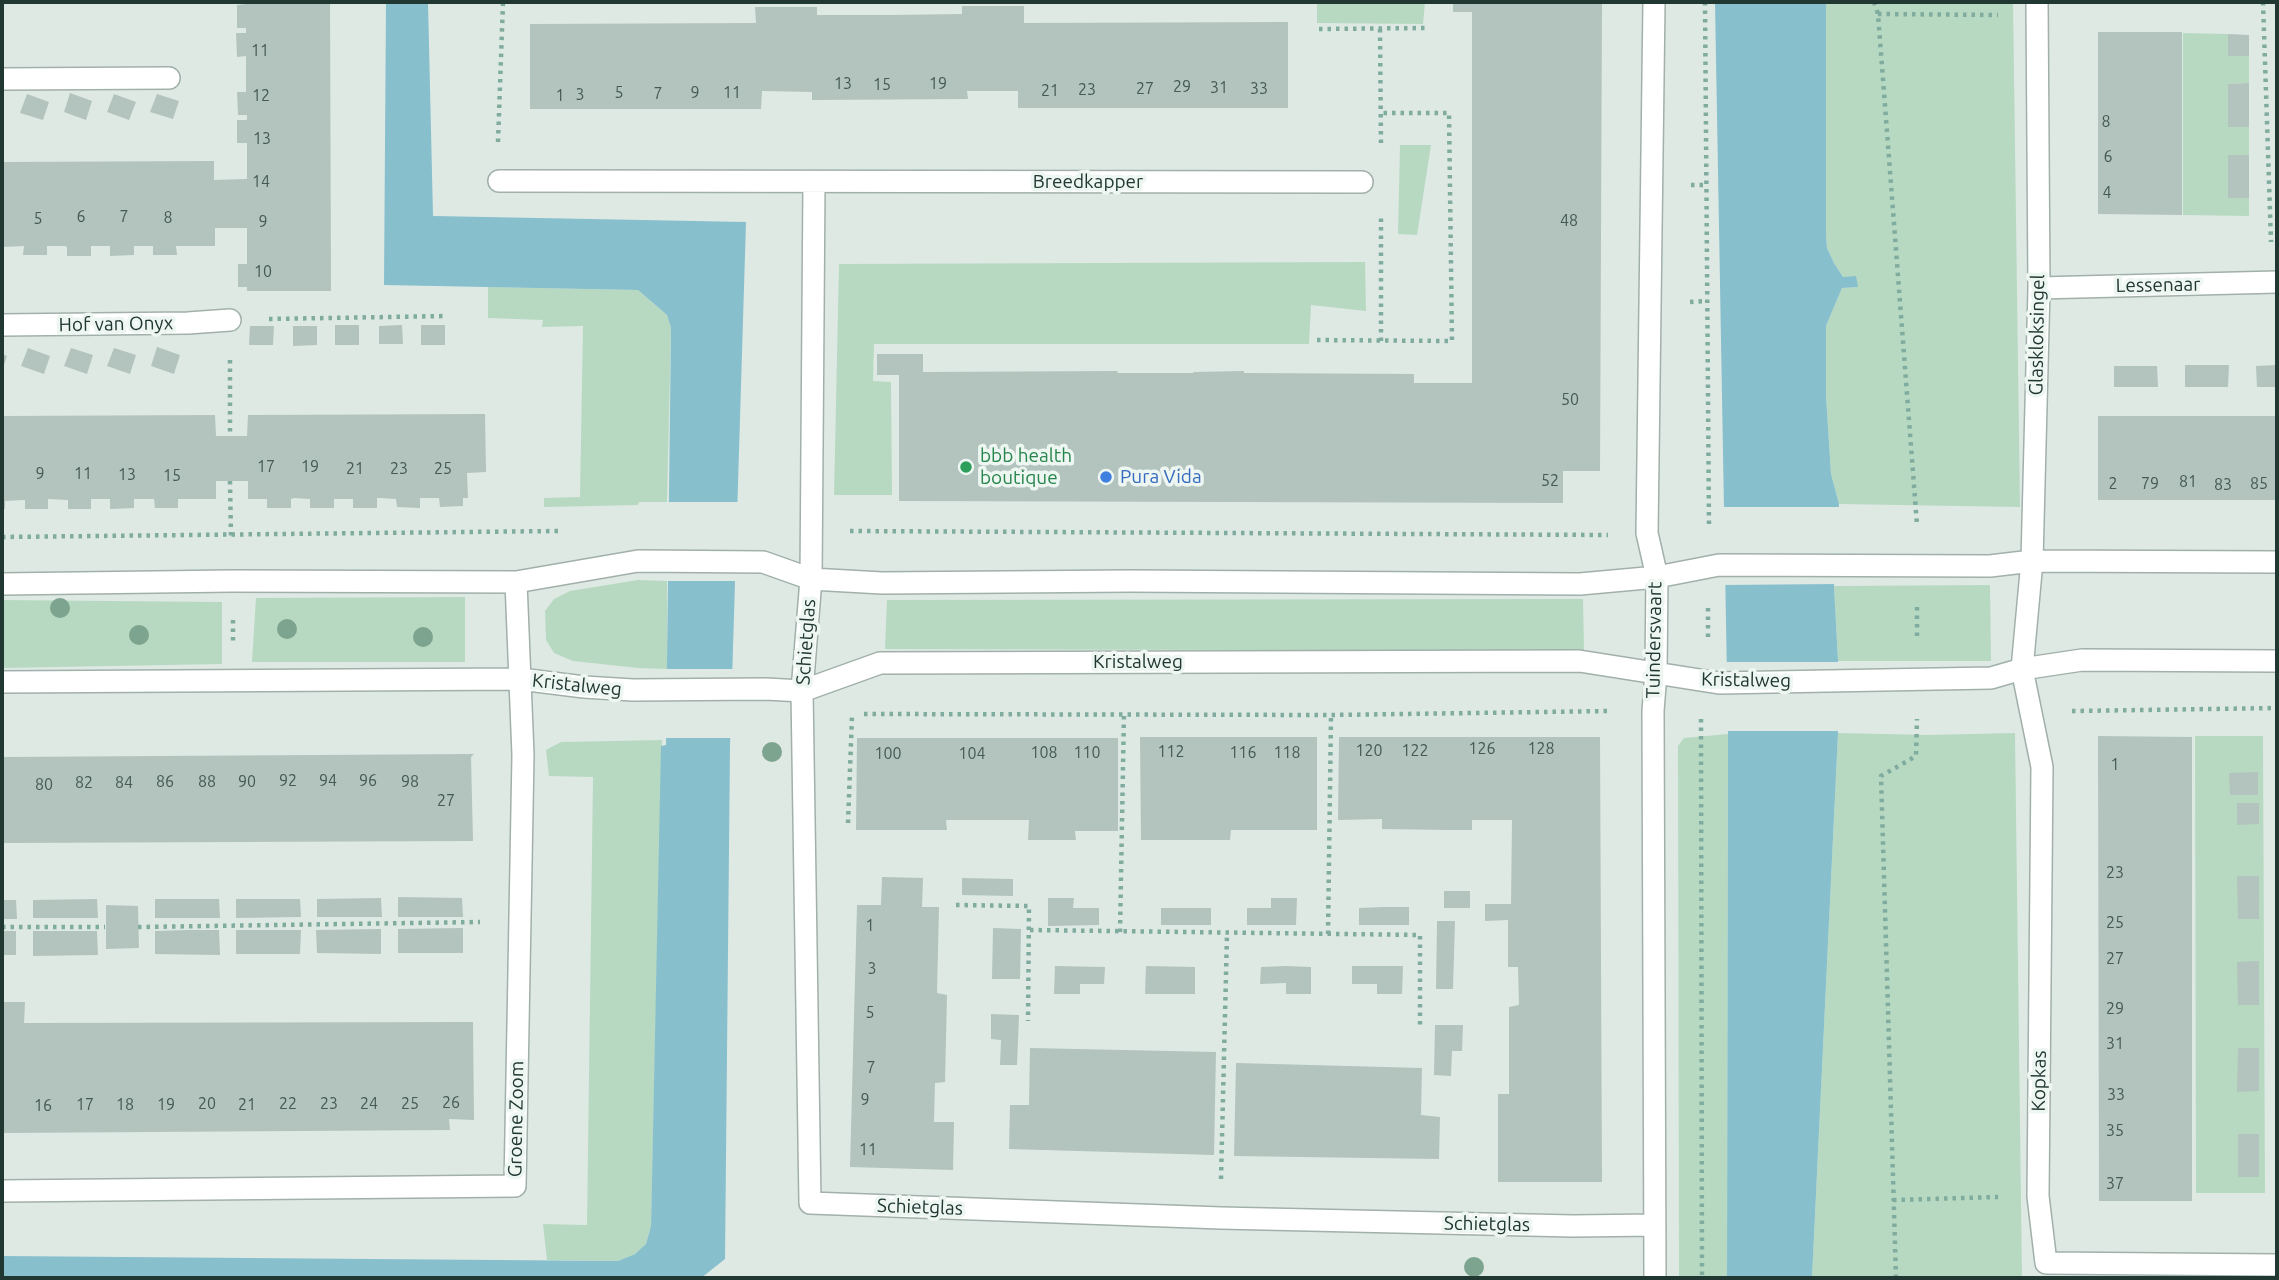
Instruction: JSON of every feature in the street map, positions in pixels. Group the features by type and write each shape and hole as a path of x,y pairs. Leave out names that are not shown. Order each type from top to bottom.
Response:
{"street":[{"name":"Tuindersvaart","path":"1654,2 1647,533 1657,577 1653,711 1655,1278"},
{"name":"Glaskloksingel","path":"2022,669 2032,561 2039,288 2037,8"},
{"path":"2,79 169,78"},
{"name":"Breedkapper","path":"499,181 1362,182"},
{"path":"811,579 814,182"},
{"name":"Lessenaar","path":"2039,288 2275,282"},
{"name":"Hof van Onyx","path":"2,325 230,320"},
{"path":"2,584 232,581 516,582 638,561 763,562 811,579 882,583 1130,581 1580,584 1657,577 1713,567 1990,566 2032,561 2277,562"},
{"name":"Schietglas","path":"811,579 802,691 810,1203 1248,1219 1573,1226 1655,1225"},
{"name":"Groene Zoom","path":"2,1191 515,1186 523,755 516,582"},
{"name":"Kristalweg","path":"2,682 520,679 633,690 802,691 880,663 1579,661 1714,682 1990,678 2022,669 2082,660 2277,661"},
{"name":"Kopkas","path":"2022,669 2042,766 2038,1196 2046,1264 2277,1265"}],"path":[{"path":"499,181 498,122 503,2"},
{"path":"1702,1278 1701,710 1714,682 1705,2"},
{"path":"1874,2 1878,14 1917,506"},
{"path":"2263,2 2275,282"},
{"path":"1878,14 2037,8"},
{"path":"1319,29 1426,28"},
{"path":"1317,340 1452,341 1449,113 1381,113"},
{"path":"230,436 230,320 447,316"},
{"path":"2,537 572,531"},
{"path":"810,531 1605,536 1647,533"},
{"path":"1917,597 1917,649"},
{"path":"2031,711 2277,708"},
{"path":"802,719 838,711 852,714 1331,715 1653,711"},
{"path":"1120,932 1124,713"},
{"path":"848,825 852,714"},
{"path":"1328,934 1331,715"},
{"path":"1896,1278 1881,776 1916,756 1917,732"},
{"path":"956,905 1029,906 1028,1021"},
{"path":"138,927 520,922"},
{"path":"2,927 105,927"},
{"path":"1030,930 1420,935 1420,1028"},
{"path":"1222,1146 1227,934"},
{"path":"1893,1200 1953,1198"}],"green space":[{"path":"1317,2 1425,2 1423,24 1317,23"},
{"path":"1826,2 2013,2 2020,507 1839,504 1831,474 1826,396 1826,326 1842,288 1858,287 1843,277 1827,248"},
{"path":"2183,33 2228,34 2228,56 2249,56 2249,83 2228,84 2228,127 2249,127 2249,155 2228,155 2228,197 2249,198 2249,216 2183,215"},
{"path":"1400,145 1431,145 1417,235 1398,234"},
{"path":"1365,262 1366,311 1311,305 1309,344 874,344 873,381 891,382 892,495 834,495 839,264"},
{"path":"488,287 638,290 667,315 671,328 667,502 544,507 544,498 580,497 583,326 542,327 543,320 488,318"},
{"path":"638,580 667,581 667,669 573,661 554,653 546,640 545,611 554,599 570,591"},
{"path":"1990,585 1991,661 1838,661 1834,586"},
{"path":"465,597 465,662 252,662 256,598"},
{"path":"1583,599 1584,651 885,649 887,600"},
{"path":"2,600 222,602 222,664 2,668"},
{"path":"1838,733 2015,733 2022,1278 1812,1278"},
{"path":"1728,734 1727,1278 1679,1278 1678,746 1684,738"},
{"path":"2195,736 2263,736 2265,1193 2196,1193"},
{"path":"662,740 651,1226 646,1244 635,1254 618,1261 547,1260 543,1224 587,1225 593,777 549,776 546,750 561,742"}],"water":[{"path":"386,2 428,2 433,216 746,222 730,746 725,1259 701,1278 2,1278 2,1256 618,1261 635,1254 646,1244 651,1226 661,746 666,745 671,328 667,315 638,290 384,285"},
{"path":"1715,2 1826,2 1827,248 1843,277 1856,276 1858,287 1842,288 1826,326 1826,396 1831,474 1839,504 1834,586 1838,733 1812,1278 1727,1278 1728,734"}],"pier":[{"path":"665,502 741,502 739,581 664,581"},
{"path":"1720,507 1842,507 1838,584 1722,585"},
{"path":"1723,662 1842,662 1842,731 1724,731"},
{"path":"663,669 736,669 734,738 662,738"}],"building":[{"path":"246,2 330,2 331,291 247,291 247,287 238,287 238,264 247,264 247,228 215,228 215,246 176,246 177,255 153,255 153,246 134,246 134,255 110,256 110,246 91,246 91,256 67,256 65,246 47,246 47,255 23,255 24,246 2,247 2,162 214,161 214,180 247,179 247,143 237,143 237,120 247,120 247,115 238,115 237,92 246,92 246,56 237,57 236,33 246,33 246,28 237,28 237,5"},
{"path":"1453,2 1602,2 1600,471 1563,471 1563,503 899,501 899,375 877,375 877,354 923,354 923,372 1244,371 1414,374 1414,383 1472,383 1472,12 1453,12"},
{"path":"962,6 1024,6 1024,23 1288,22 1288,108 1018,108 1018,91 967,91 968,99 812,100 812,92 762,91 761,109 530,109 530,24 756,23 755,7 817,7 817,15 889,15 962,14"},
{"path":"2098,32 2182,32 2182,215 2098,214"},
{"path":"2228,34 2249,35 2249,56 2228,56"},
{"path":"2249,83 2249,127 2228,127 2228,84"},
{"path":"70,93 92,101 86,120 64,112"},
{"path":"27,94 49,102 43,120 20,113"},
{"path":"114,94 136,102 129,120 107,112"},
{"path":"157,94 179,101 173,119 150,112"},
{"path":"2228,155 2249,155 2249,198 2228,198"},
{"path":"335,325 359,325 359,345 335,345"},
{"path":"402,325 403,344 379,344 379,326"},
{"path":"421,325 445,325 445,345 421,345"},
{"path":"250,326 274,326 273,345 249,345"},
{"path":"293,326 317,326 317,345 293,346"},
{"path":"157,347 180,355 174,374 151,366"},
{"path":"28,348 50,356 44,374 21,366"},
{"path":"71,348 93,355 87,374 64,366"},
{"path":"114,348 136,355 130,374 107,366"},
{"path":"2,354 7,356 2,371"},
{"path":"2185,365 2229,365 2228,387 2185,387"},
{"path":"2277,365 2277,387 2257,387 2256,366"},
{"path":"2114,366 2157,366 2158,387 2114,387"},
{"path":"485,414 486,472 467,473 468,498 463,498 463,506 440,507 439,498 420,498 420,508 397,507 396,499 377,498 377,508 353,508 353,499 334,499 334,508 310,508 310,499 294,498 291,499 291,508 267,508 267,499 248,499 248,481 216,481 216,499 178,499 178,508 155,508 154,499 134,499 134,508 110,509 110,499 91,499 91,509 68,509 68,500 48,499 48,509 25,509 23,500 5,501 5,509 2,509 2,416 215,415 216,436 247,436 248,415"},
{"path":"2098,416 2277,416 2277,500 2098,500"},
{"path":"2098,736 2192,737 2192,1201 2099,1201"},
{"path":"1140,737 1317,737 1317,830 1231,830 1230,840 1141,840"},
{"path":"1339,737 1600,737 1602,1182 1498,1182 1498,1094 1509,1094 1509,1007 1519,1005 1518,967 1508,967 1508,920 1485,921 1485,904 1511,904 1512,820 1472,820 1472,830 1448,830 1382,829 1382,819 1338,820"},
{"path":"857,738 1118,738 1118,831 1075,831 1076,840 1028,840 1029,820 946,820 947,830 856,830"},
{"path":"474,754 471,757 473,841 2,843 2,757"},
{"path":"2258,772 2258,795 2230,795 2229,773"},
{"path":"2237,803 2259,803 2259,824 2237,825"},
{"path":"2237,876 2259,876 2259,919 2238,919"},
{"path":"882,877 923,878 922,907 939,907 937,993 947,995 945,1082 935,1083 934,1122 954,1122 953,1170 850,1167 857,905 881,905"},
{"path":"962,878 1013,879 1013,896 962,895"},
{"path":"1444,891 1470,891 1470,908 1444,908"},
{"path":"398,897 462,898 463,917 398,917"},
{"path":"381,898 382,917 317,917 317,899"},
{"path":"1048,898 1074,898 1073,908 1099,908 1099,925 1048,926"},
{"path":"1271,898 1297,898 1296,925 1247,925 1247,908 1271,908"},
{"path":"97,899 98,918 33,918 33,900"},
{"path":"155,899 219,899 220,918 155,918"},
{"path":"236,899 300,899 301,917 236,918"},
{"path":"2,900 16,900 17,919 2,919"},
{"path":"106,905 138,906 139,948 106,949"},
{"path":"1409,907 1409,925 1359,925 1359,908"},
{"path":"1161,908 1211,908 1211,925 1161,925"},
{"path":"1437,921 1455,921 1453,989 1436,989"},
{"path":"463,928 463,953 398,953 398,929"},
{"path":"993,928 1021,929 1020,979 992,979"},
{"path":"381,929 381,954 317,953 316,930"},
{"path":"219,930 220,955 155,954 155,931"},
{"path":"236,930 301,930 300,954 236,954"},
{"path":"2,931 16,931 16,955 2,955"},
{"path":"33,931 97,931 98,955 33,956"},
{"path":"2259,961 2259,1005 2238,1005 2237,962"},
{"path":"1055,966 1105,967 1104,984 1080,984 1080,994 1054,994"},
{"path":"1146,966 1195,967 1195,994 1145,994"},
{"path":"1352,966 1403,966 1402,994 1377,994 1377,984 1352,984"},
{"path":"1261,967 1311,967 1311,994 1286,994 1286,983 1260,984"},
{"path":"2,1002 25,1002 24,1023 473,1022 474,1120 449,1119 450,1130 2,1133"},
{"path":"991,1014 1019,1015 1017,1065 1000,1065 1001,1040 991,1039"},
{"path":"1435,1025 1463,1025 1462,1051 1452,1051 1451,1076 1434,1075"},
{"path":"1030,1048 1216,1052 1214,1155 1009,1149 1010,1105 1029,1105"},
{"path":"2238,1048 2259,1048 2259,1091 2237,1092"},
{"path":"1236,1063 1422,1068 1421,1115 1440,1117 1439,1159 1234,1156"},
{"path":"2238,1134 2259,1134 2259,1177 2238,1177"}],"place":[{"name":"bbb health boutique","path":"966,467"},
{"name":"Pura Vida","path":"1106,477"}]}
